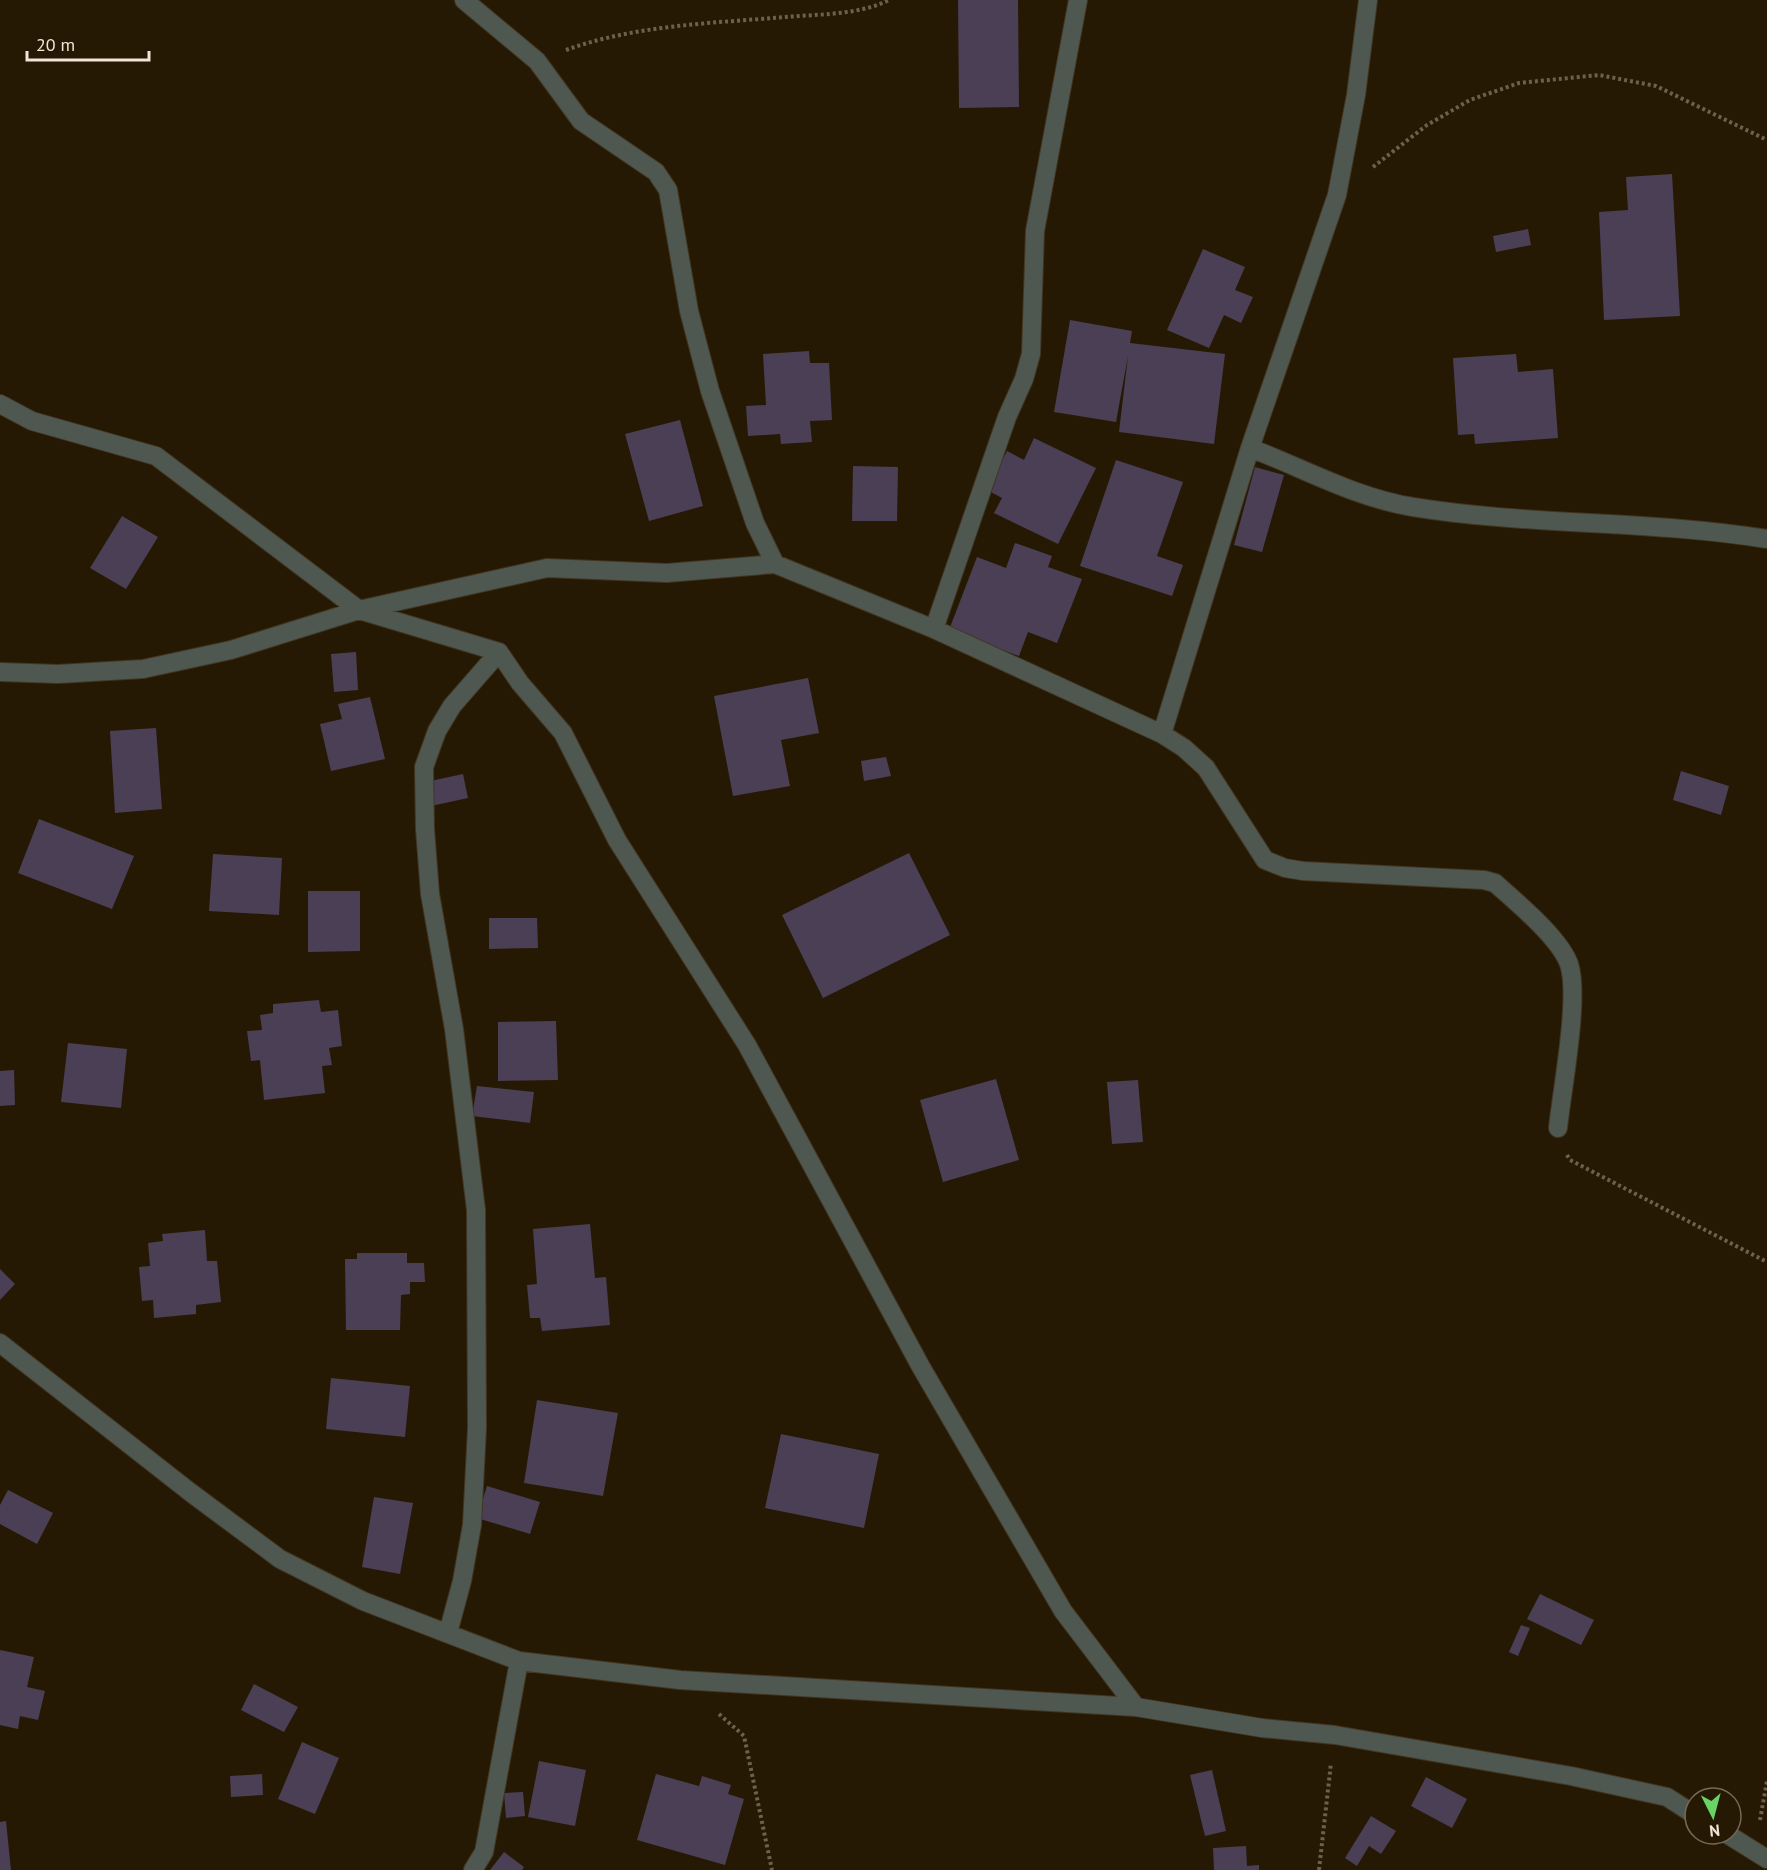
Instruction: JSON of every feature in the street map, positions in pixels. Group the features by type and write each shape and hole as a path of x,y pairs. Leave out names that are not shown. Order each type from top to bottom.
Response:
{"street":[{"path":"464,0 537,61 581,121 656,172 668,190 689,311 710,391 755,524 775,564"},
{"path":"934,629 1006,417 1024,379 1031,354 1035,231 1078,0"},
{"path":"1162,734 1250,448 1337,195 1356,96 1368,0"},
{"path":"0,404 32,422 156,456 359,610 498,652 520,683 563,733 617,840 747,1045 921,1367 1063,1611 1136,1707"},
{"path":"1250,448 1358,492 1411,507 1708,529 1767,539"},
{"path":"0,672 58,674 143,669 231,650 359,610 547,568 667,573 775,564 934,629 1162,734 1184,748 1206,768 1266,860 1285,868 1303,871 1484,880 1495,884 1556,943 1568,962 1574,986 1558,1128"},
{"path":"448,1633 462,1581 472,1525 477,1428 476,1210 454,1029 430,894 425,829 424,767 437,731 452,706 498,652"},
{"path":"0,1343 190,1492 280,1559 363,1601 519,1661 680,1680 1136,1707 1262,1728 1335,1735 1571,1776 1667,1797 1683,1807"},
{"path":"473,1870 484,1852 519,1661"},
{"path":"1743,1844 1760,1855"}],"path":[{"path":"537,61 612,37 734,21 851,11 889,0"},
{"path":"1337,195 1427,125 1470,100 1519,83 1599,75 1656,86 1767,140"},
{"path":"1558,1128 1560,1142 1570,1160 1767,1262"},
{"path":"680,1680 744,1736 772,1870"},
{"path":"1319,1870 1335,1735"},
{"path":"1760,1855 1767,1781"}],"building":[{"path":"958,0 1018,0 1019,107 959,108"},
{"path":"1672,174 1680,316 1604,320 1599,212 1628,210 1626,177"},
{"path":"1528,229 1531,245 1496,252 1493,236"},
{"path":"1203,249 1245,267 1235,290 1253,297 1241,323 1224,315 1209,348 1167,330"},
{"path":"1070,320 1132,331 1130,343 1225,354 1214,444 1119,432 1128,356 1116,422 1054,412"},
{"path":"809,351 810,363 829,363 832,420 810,421 812,442 781,444 780,434 748,436 746,406 766,405 763,354"},
{"path":"1516,354 1518,372 1553,369 1558,438 1475,444 1474,434 1458,435 1453,358"},
{"path":"680,420 703,506 649,521 625,434"},
{"path":"1034,438 1096,468 1058,544 994,513 1002,498 987,490 1007,451 1024,460"},
{"path":"1116,460 1183,482 1157,556 1183,565 1172,596 1080,566"},
{"path":"853,466 898,467 897,521 852,521"},
{"path":"1255,467 1284,475 1262,552 1234,545"},
{"path":"122,516 158,537 126,589 90,568"},
{"path":"1015,543 1052,556 1048,567 1082,579 1057,643 1028,632 1019,656 949,630 977,557 1006,568"},
{"path":"356,652 358,690 334,692 331,654"},
{"path":"808,678 819,733 781,740 790,786 733,796 714,696"},
{"path":"370,697 385,759 331,771 320,724 342,719 338,704"},
{"path":"156,728 162,809 115,813 110,731"},
{"path":"886,757 891,776 864,781 861,761"},
{"path":"1681,771 1729,786 1721,815 1673,800"},
{"path":"463,774 468,798 431,806 426,782"},
{"path":"39,819 134,856 112,909 18,873"},
{"path":"909,853 950,935 823,998 782,915"},
{"path":"213,854 282,858 279,915 209,911"},
{"path":"308,891 360,891 360,951 308,952"},
{"path":"489,918 537,918 538,948 489,949"},
{"path":"319,1000 321,1012 338,1010 342,1046 329,1048 332,1065 322,1066 325,1093 264,1100 260,1060 251,1061 247,1031 262,1030 260,1015 273,1013 273,1004"},
{"path":"556,1021 558,1080 498,1081 498,1022"},
{"path":"68,1043 127,1049 121,1108 61,1102"},
{"path":"14,1070 15,1105 0,1106 0,1071"},
{"path":"996,1079 1019,1160 943,1182 920,1100"},
{"path":"1138,1080 1143,1142 1112,1144 1107,1082"},
{"path":"477,1086 534,1092 530,1123 472,1116"},
{"path":"590,1224 595,1278 606,1277 610,1325 542,1331 540,1318 530,1318 527,1285 537,1284 533,1229"},
{"path":"205,1230 207,1261 217,1261 221,1302 196,1305 196,1314 154,1318 153,1300 142,1301 139,1267 150,1266 148,1243 163,1241 162,1234"},
{"path":"357,1253 407,1253 407,1263 424,1263 425,1282 410,1282 410,1294 401,1295 400,1330 346,1330 345,1259 357,1259"},
{"path":"0,1269 15,1284 0,1300"},
{"path":"331,1378 410,1386 405,1437 326,1429"},
{"path":"537,1400 618,1413 603,1496 524,1483"},
{"path":"781,1434 879,1454 864,1528 765,1508"},
{"path":"487,1486 540,1502 530,1534 477,1518"},
{"path":"8,1490 53,1513 37,1544 0,1524 0,1505"},
{"path":"374,1497 413,1503 400,1574 362,1567"},
{"path":"1540,1594 1594,1620 1581,1645 1527,1619"},
{"path":"1521,1625 1530,1628 1518,1656 1509,1652"},
{"path":"0,1650 34,1657 27,1687 45,1691 38,1720 20,1716 18,1729 0,1725"},
{"path":"254,1684 298,1707 284,1732 241,1710"},
{"path":"302,1742 339,1758 315,1814 278,1799"},
{"path":"539,1761 586,1770 575,1826 528,1817"},
{"path":"1212,1770 1226,1831 1205,1836 1190,1775"},
{"path":"262,1774 263,1795 231,1797 230,1776"},
{"path":"656,1774 699,1786 702,1776 731,1785 728,1794 744,1799 725,1865 637,1840"},
{"path":"1426,1777 1467,1799 1452,1828 1411,1806"},
{"path":"523,1792 525,1816 506,1818 504,1793"},
{"path":"1371,1816 1396,1831 1381,1854 1369,1846 1357,1866 1345,1858"},
{"path":"6,1821 11,1870 0,1870 0,1822"},
{"path":"1246,1846 1247,1866 1259,1865 1259,1870 1214,1870 1213,1848"},
{"path":"504,1852 524,1867 522,1870 490,1870"}]}
